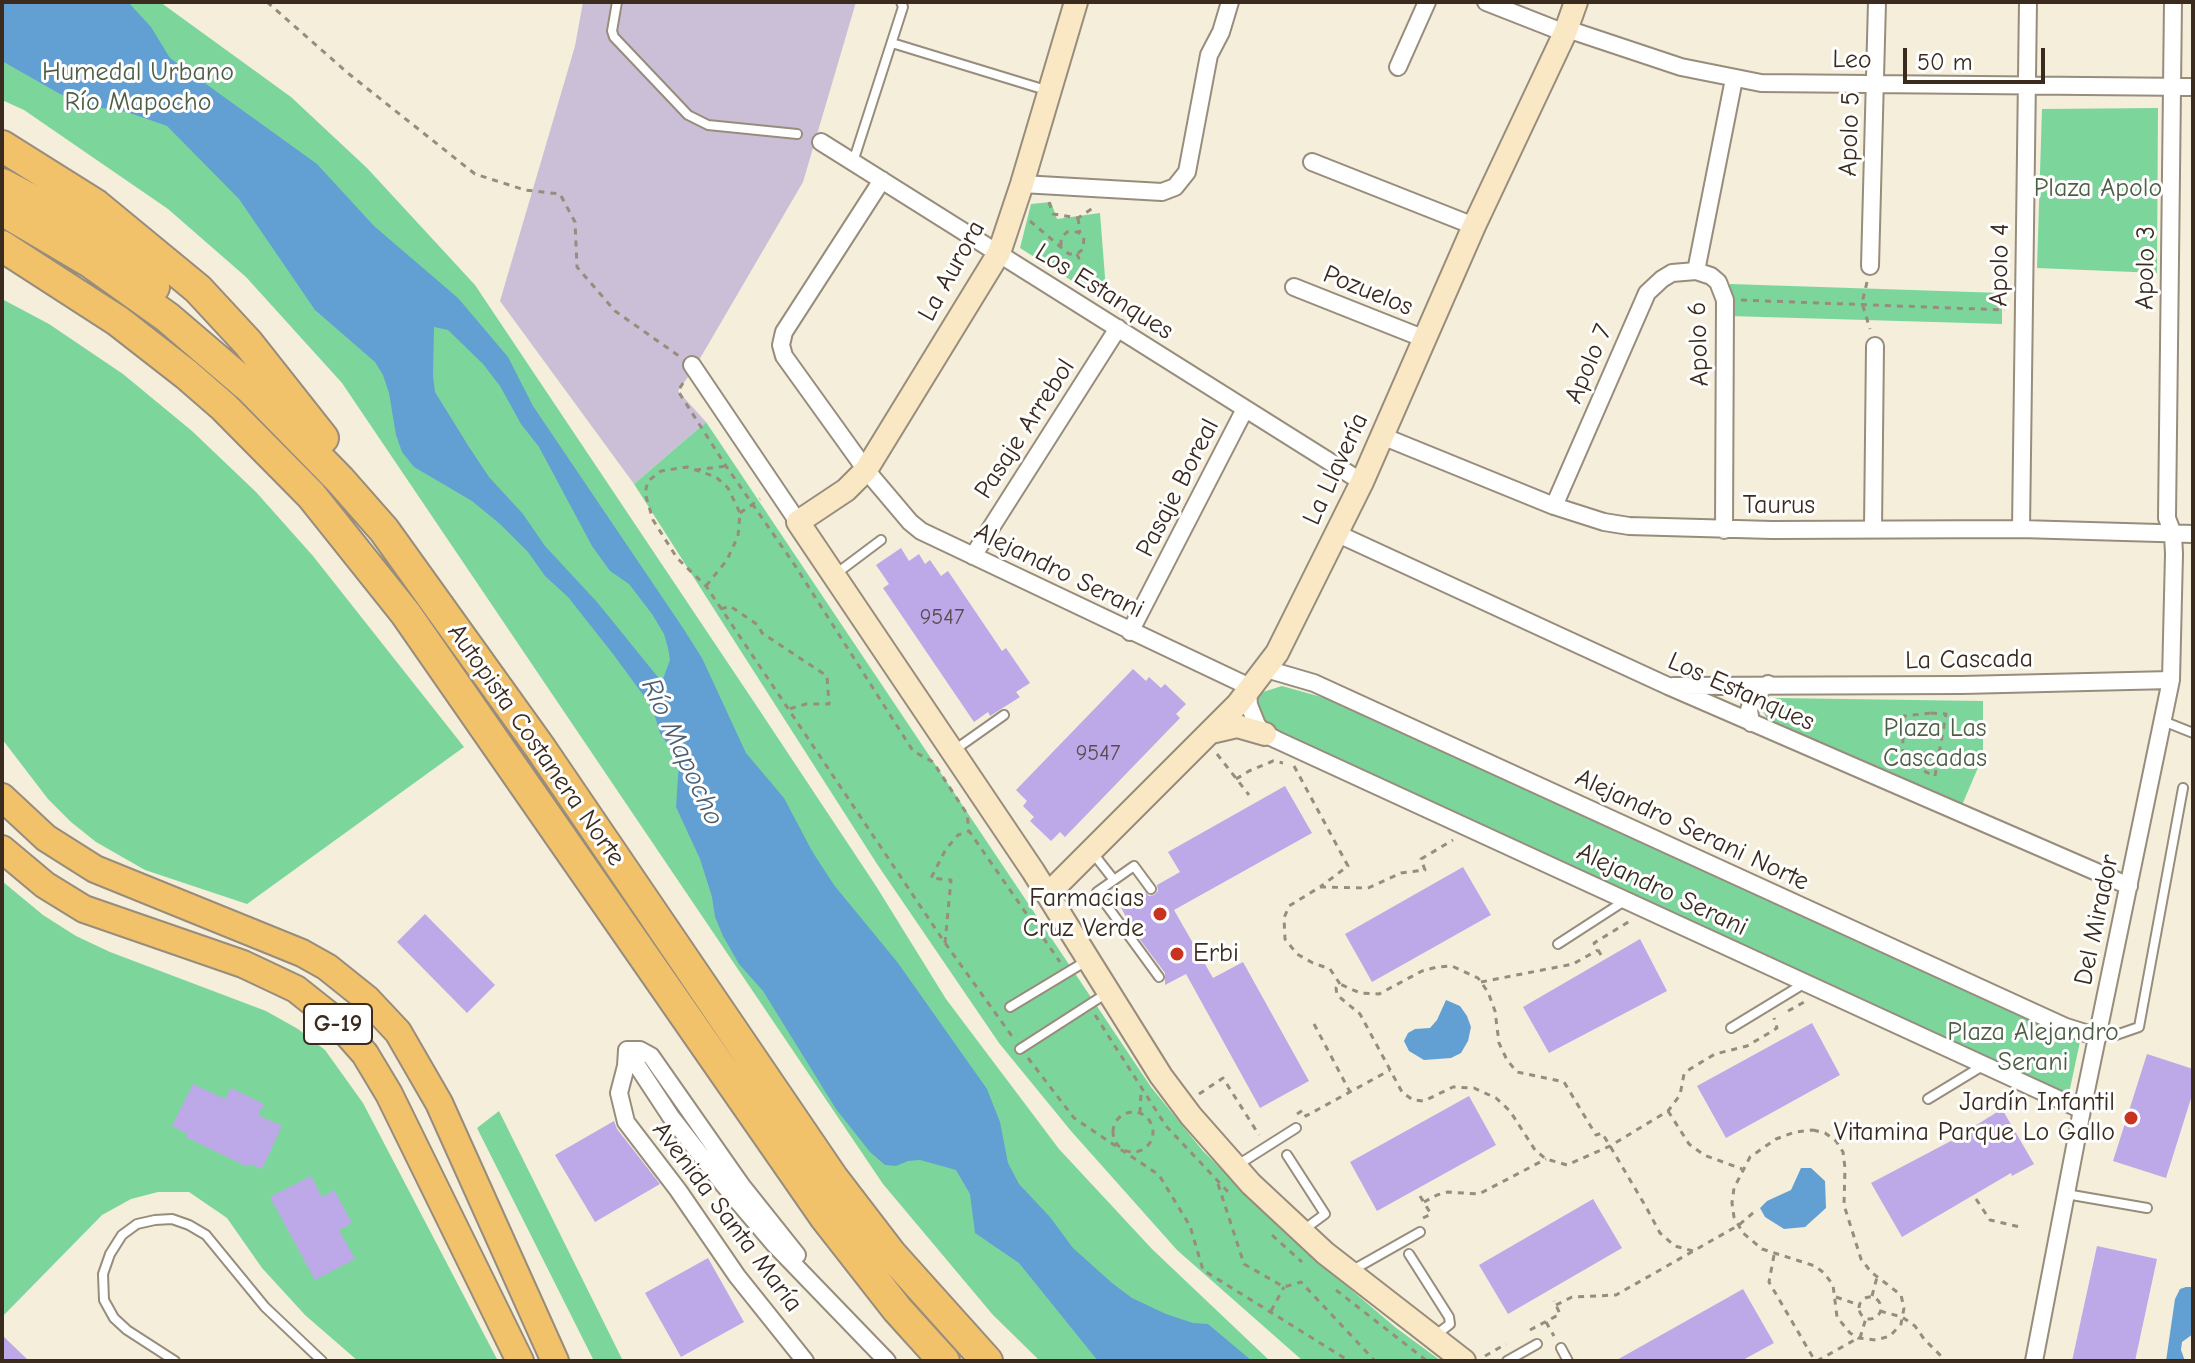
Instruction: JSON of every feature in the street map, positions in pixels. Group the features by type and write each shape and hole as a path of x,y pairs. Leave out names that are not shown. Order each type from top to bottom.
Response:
{"highway":[{"path":"2,146 96,205 136,236 218,310 286,389 335,454 384,530"},
{"path":"2,184 70,222 121,257 172,305 204,346"},
{"name":"Autopista Costanera Norte","path":"2,210 90,262 204,346 295,431 384,530 541,749 832,1177 891,1254 987,1361"},
{"name":"Autopista Costanera Norte","path":"2,246 118,321 224,407 311,495 406,614 825,1217 897,1309 944,1361"},
{"path":"2,269 118,321"}],"main road":[{"name":"G-19","path":"2,797 46,838 95,869 302,953 327,967 367,999 398,1032 439,1103 555,1361"},
{"name":"G-19","path":"2,849 45,885 84,909 263,973 296,989 335,1020 365,1054 389,1094 520,1361"}],"street":[{"name":"La Aurora","path":"798,522 846,490 866,470 999,253 1076,2"},
{"path":"1022,184 1162,192 1175,187 1187,172 1209,55 1221,32 1230,2"},
{"path":"1398,67 1427,2"},
{"name":"Leo","path":"1486,2 1681,67 1761,83 2193,87"},
{"name":"La Llavería","path":"1048,894 1250,690 1289,631 1362,482 1474,226 1566,31 1576,2"},
{"name":"Apolo 5","path":"1870,266 1877,2"},
{"name":"Apolo 4","path":"2021,529 2028,2"},
{"name":"Apolo 3","path":"2173,2 2167,518 2173,534"},
{"name":"Apolo 6","path":"1724,530 1725,300 1718,282 1696,271 1734,79"},
{"name":"Los Estanques","path":"821,142 1362,482"},
{"path":"1312,162 1474,226"},
{"name":"Alejandro Serani","path":"882,180 784,332 781,345 784,356 866,470 921,531 1250,690"},
{"name":"Apolo 7","path":"1554,506 1647,293 1672,273 1696,271"},
{"name":"Pozuelos","path":"1294,287 1425,339"},
{"name":"Pasaje Arrebol","path":"973,556 1118,328"},
{"path":"1873,529 1875,346"},
{"path":"692,365 1048,894 1108,992 1191,1116 1235,1166 1349,1272 1432,1338 1474,1359"},
{"name":"Pasaje Boreal","path":"1130,632 1245,409"},
{"name":"Taurus","path":"1382,436 1554,506 1604,522 1629,526 1724,530 2021,529 2193,534"},
{"name":"Los Estanques","path":"1338,534 1751,723 2129,886"},
{"name":"Del Mirador","path":"2034,1361 2082,1110 2171,680 2173,534"},
{"name":"Alejandro Serani Norte","path":"1266,669 1314,683 2066,1027 2098,1037"},
{"name":"La Cascada","path":"1668,686 1962,685 2171,680"},
{"path":"1751,723 1749,710 1753,697 1768,684"},
{"path":"1250,690 1251,715 1265,734"},
{"path":"1207,735 1237,726 1265,734"},
{"name":"Alejandro Serani","path":"1265,734 2082,1110"},
{"name":"Avenida Santa María","path":"805,1361 737,1276 678,1190 626,1122 619,1093 627,1050 640,1050 651,1056 742,1186 847,1319 887,1361"}],"lane":[{"path":"617,2 612,31 614,37 688,115 708,125 797,134"},
{"path":"853,162 903,7 901,2"},
{"path":"892,43 1049,91"},
{"path":"834,575 881,540"},
{"path":"952,751 1004,715"},
{"path":"2163,721 2193,733"},
{"path":"2098,1037 2139,1027 2183,788"},
{"path":"1091,851 1114,880"},
{"path":"1151,889 1134,866 1097,892 1159,977"},
{"path":"1558,944 1626,900"},
{"path":"1010,1007 1088,959"},
{"path":"1731,1028 1806,982"},
{"path":"1020,1049 1108,992"},
{"path":"1928,1099 1984,1065"},
{"path":"1235,1166 1296,1128"},
{"path":"1287,1155 1325,1214 1302,1231"},
{"path":"2066,1194 2147,1208"},
{"path":"175,1361 127,1330 114,1318 104,1300 103,1274 110,1254 122,1235 137,1224 155,1220 172,1219 206,1235 265,1307 322,1361"},
{"path":"1349,1272 1420,1232"},
{"path":"1409,1254 1449,1317 1450,1324 1432,1338"},
{"path":"1507,1361 1537,1344"},
{"path":"1561,1348 1568,1361"}],"path":[{"path":"267,2 349,74 475,174 525,190 560,194 575,222 577,267 615,311 692,365 678,391 751,505 794,564"},
{"path":"1026,217 1069,254 1077,254 1085,245 1078,218 1053,214 1047,197"},
{"path":"1061,246 1061,238 1067,232 1080,233"},
{"path":"1077,254 1096,301 1096,315"},
{"path":"1870,266 1862,303 1875,346"},
{"path":"1725,300 2024,310"},
{"path":"695,470 726,466"},
{"path":"687,467 695,470 716,477 728,488 740,513 738,536 733,548 706,586 669,546 653,520 645,493 648,481 661,471 687,467"},
{"path":"740,513 776,489"},
{"path":"721,609 730,606 758,625 762,633 827,676 829,704 806,704 789,709"},
{"path":"1931,713 1946,714 1935,776 1902,761 1904,716 1931,713"},
{"path":"1207,735 1249,795"},
{"path":"1236,779 1273,761 1293,765 1348,866 1289,906 1284,918 1285,939 1297,954 1330,969 1340,984 1360,993 1379,994 1422,971 1452,966 1468,972 1481,982 1495,1011 1499,1043 1507,1060 1517,1072 1564,1082 1596,1135 1602,1133 1660,1233 1675,1246 1693,1251"},
{"path":"1320,887 1368,888 1401,873 1425,870 1421,859 1452,841 1468,827"},
{"path":"945,943 951,880 931,878 946,849 958,835 969,831"},
{"path":"1601,955 1594,943 1645,908"},
{"path":"1481,982 1573,964 1598,950"},
{"path":"1340,984 1336,988 1337,995 1360,1014 1402,1092 1413,1100 1424,1101 1453,1087 1474,1088 1496,1098 1510,1111 1535,1150 1546,1159 1567,1165 1610,1146 1668,1111 1680,1095 1684,1074 1690,1069 1715,1054 1747,1046 1777,1028 1773,1019 1822,990"},
{"path":"1314,1024 1350,1092"},
{"path":"1292,1117 1303,1110 1306,1116 1390,1070"},
{"path":"1192,1098 1223,1078 1258,1135 1270,1129"},
{"path":"1140,1113 1141,1090"},
{"path":"1668,1111 1689,1144 1704,1155 1742,1169"},
{"path":"1140,1113 1150,1121 1152,1140 1142,1150 1122,1150 1114,1139 1113,1126 1121,1115 1140,1113"},
{"path":"1813,1130 1825,1133 1836,1141 1843,1152 1845,1168 1844,1205 1861,1259 1877,1277 1901,1295 1904,1308 1901,1324 1890,1336 1876,1340 1859,1338 1842,1326 1837,1317 1833,1285 1824,1273 1815,1266 1774,1255 1756,1244 1739,1225 1732,1203 1742,1169 1750,1157 1763,1147 1795,1132 1813,1130"},
{"path":"1424,1202 1448,1192 1479,1194 1546,1159"},
{"path":"1217,1182 1244,1264 1284,1287"},
{"path":"1976,1199 1990,1220 2020,1227"},
{"path":"1474,1359 1560,1314 1555,1303 1572,1297 1616,1295 1739,1225 1754,1212"},
{"path":"1774,1255 1769,1282 1816,1361 1859,1338 1866,1318"},
{"path":"1872,1297 1877,1277"},
{"path":"1271,1311 1284,1287 1301,1282 1375,1361"},
{"path":"1836,1297 1859,1305"},
{"path":"1872,1297 1880,1304 1880,1311 1873,1319 1860,1314 1859,1305 1864,1298 1872,1297"},
{"path":"1880,1311 1902,1317 1915,1326 1946,1361"},
{"path":"1546,1322 1561,1348"},
{"path":"1779,1361 1796,1361"}],"shaded area":[{"path":"583,2 856,2 803,182 678,391 706,422 634,484 500,301 575,46"}],"green space":[{"name":"Humedal Urbano Río Mapocho","path":"2,2 160,2 291,97 367,168 475,285 876,886 946,999 1059,1149 1152,1249 1270,1361 1040,1361 993,1315 883,1184 342,383 246,277 168,209 24,110 2,100"},
{"name":"Plaza Apolo","path":"2158,108 2157,273 2037,268 2042,109"},
{"path":"1051,202 1057,219 1100,213 1107,303 1020,248 1031,204"},
{"path":"1730,284 2002,293 2002,324 1729,316"},
{"path":"2,299 49,324 123,374 192,431 256,492 313,556 464,747 247,904 145,870 96,842 48,799 2,739"},
{"path":"706,422 1151,1087 1203,1151 1295,1242 1395,1327 1441,1361 1303,1361 1177,1250 1071,1131 999,1043 877,864 634,484"},
{"name":"Plaza Alejandro Serani","path":"1282,686 1343,703 2081,1037 2068,1098 1260,722 1252,706 1260,693"},
{"name":"Plaza Las Cascadas","path":"1767,700 1983,701 1983,756 1962,805 1768,721 1762,709"},
{"path":"2,881 43,915 76,936 266,1011 298,1029 325,1050 363,1103 498,1361 358,1361 305,1315 262,1268 227,1218 189,1192 158,1192 131,1199 102,1215 2,1317"},
{"path":"499,1111 623,1361 594,1361 477,1128"}],"water":[{"name":"Río Mapocho","path":"2,2 128,2 151,27 170,58 317,164 374,226 458,298 508,357 533,406 683,628 702,658 746,753 784,798 834,885 898,963 987,1089 1000,1122 1008,1163 1019,1184 1050,1217 1073,1248 1112,1283 1132,1298 1166,1314 1193,1323 1208,1324 1252,1361 1098,1361 1019,1263 975,1233 970,1194 956,1170 920,1160 896,1166 885,1165 870,1152 836,1109 763,991 739,964 723,936 700,859 676,807 679,761 660,733 652,707 568,597 545,576 528,552 500,524 472,501 414,467 402,452 389,393 375,362 315,310 239,199 167,126 60,94 2,61","holes":["434,327 448,330 483,364 500,386 521,424 539,447 592,546 610,571 629,584 652,614 668,648 670,660 663,679 657,676 597,602 545,546 523,514 489,477 435,392"]},
{"path":"1446,1000 1460,1006 1467,1016 1471,1027 1468,1041 1461,1053 1451,1058 1424,1060 1409,1051 1404,1041 1408,1033 1415,1029 1430,1028"},
{"path":"1801,1168 1811,1168 1825,1181 1826,1208 1805,1227 1784,1229 1765,1217 1760,1208 1767,1201 1791,1190"},
{"path":"2193,1287 2193,1334 2182,1342 2185,1361 2166,1361 2175,1299 2180,1289"}],"building":[{"path":"901,548 909,561 919,554 925,564 930,560 941,576 948,571 1002,651 1006,648 1030,683 1016,692 1020,697 974,722 883,588 889,584 876,565"},
{"path":"1133,669 1146,681 1149,677 1161,688 1165,684 1186,704 1176,714 1180,718 1065,837 1060,832 1051,841 1030,821 1034,817 1023,806 1027,801 1016,790"},
{"path":"1285,786 1312,833 1174,910 1213,978 1243,962 1309,1081 1260,1108 1186,974 1165,985 1165,973 1135,933 1120,906 1145,892 1149,896 1154,895 1158,891 1157,885 1180,872 1168,852"},
{"path":"1463,867 1491,915 1372,982 1345,934"},
{"path":"425,914 495,985 467,1013 397,942"},
{"path":"1640,939 1667,991 1549,1053 1523,1007"},
{"path":"1812,1023 1840,1075 1726,1138 1697,1086"},
{"path":"2147,1054 2193,1069 2193,1092 2166,1178 2113,1161"},
{"path":"193,1084 225,1099 231,1088 264,1104 258,1115 282,1126 262,1169 250,1164 248,1167 206,1147 172,1126"},
{"path":"1469,1096 1496,1145 1377,1211 1350,1162"},
{"path":"2002,1109 2034,1164 2012,1176 2011,1173 1902,1237 1871,1183 1949,1142"},
{"path":"614,1121 660,1184 595,1222 555,1155"},
{"path":"311,1176 322,1197 334,1190 352,1223 339,1230 355,1259 315,1280 270,1197"},
{"path":"1593,1199 1622,1248 1508,1314 1479,1265"},
{"path":"2097,1246 2157,1259 2135,1361 2072,1361"},
{"path":"708,1258 744,1322 681,1357 645,1293"},
{"path":"1743,1289 1774,1343 1741,1361 1615,1361"},
{"path":"2,1335 29,1361 2,1361"}],"place":[{"name":"Farmacias Cruz Verde","path":"1160,914"},
{"name":"Erbi","path":"1177,954"},
{"name":"Jardín Infantil Vitamina Parque Lo Gallo","path":"2131,1118"}]}
